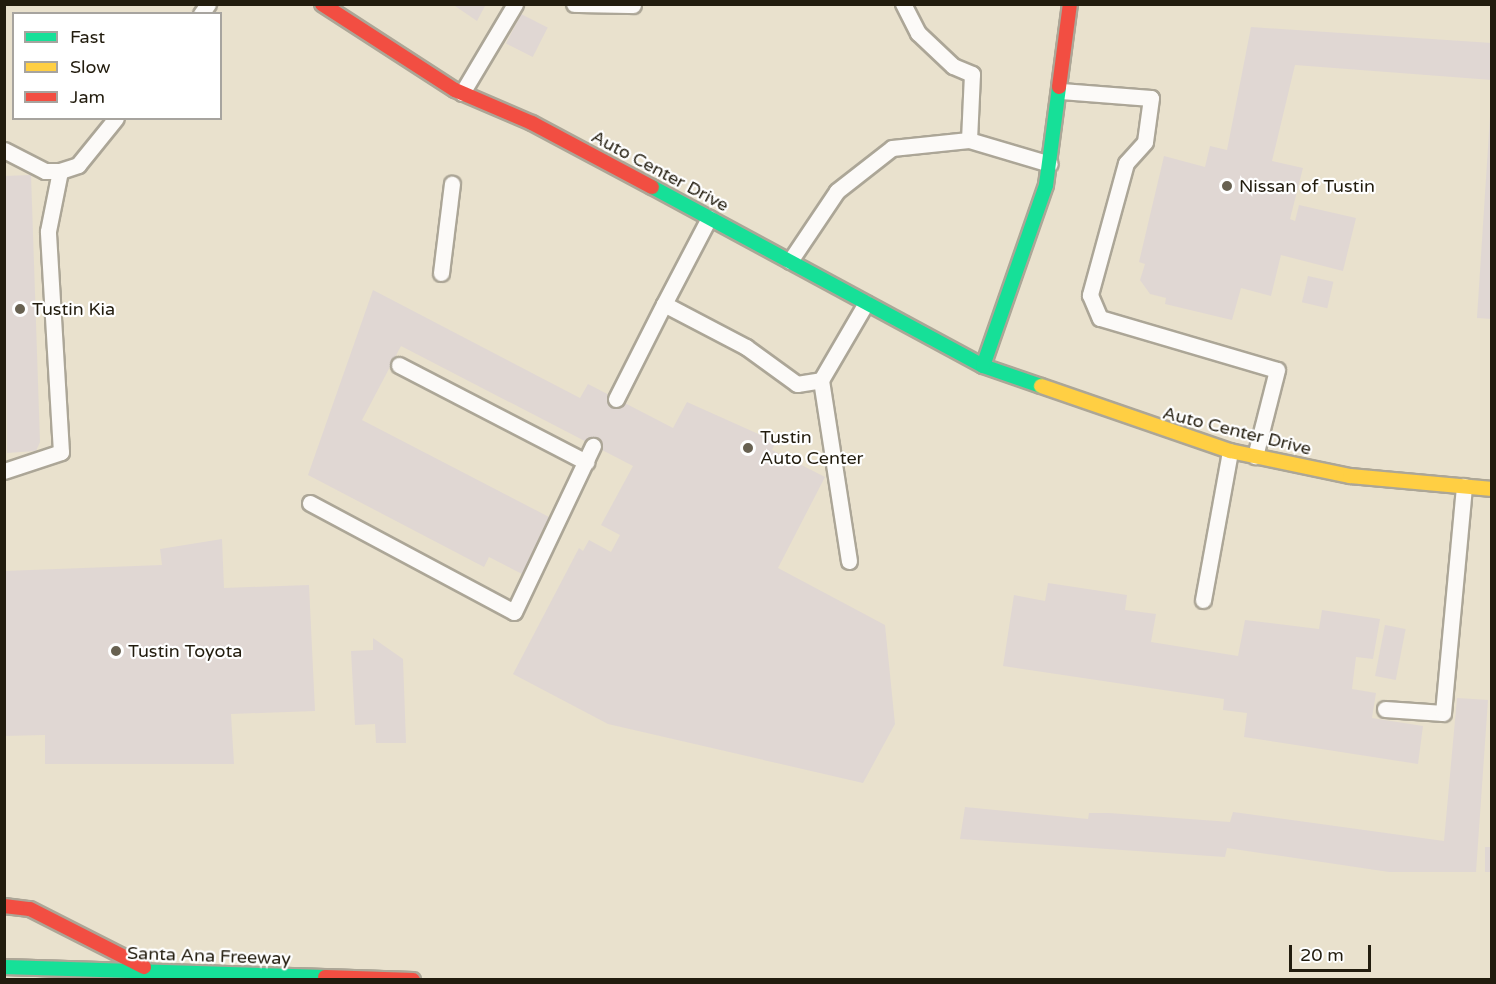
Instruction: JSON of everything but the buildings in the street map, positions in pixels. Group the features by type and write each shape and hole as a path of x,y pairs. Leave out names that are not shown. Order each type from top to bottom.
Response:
{"main road":[{"name":"Auto Center Drive","path":"322,4 462,93 532,123 983,366 1230,451 1350,476 1491,489"},
{"path":"983,366 1050,164 1061,91 1070,4"},
{"path":"4,906 30,909 154,972"},
{"name":"Santa Ana Freeway","path":"4,967 413,980"}],"lane":[{"path":"462,93 515,4"},
{"path":"574,4 634,5"},
{"path":"903,4 918,33 953,66 972,74 969,140"},
{"path":"1061,91 1151,98 1145,142 1126,163 1090,295 1100,318 1277,370 1254,456"},
{"path":"4,150 45,171 60,171 78,165 114,120"},
{"path":"789,261 837,191 892,148 969,140 1050,164"},
{"path":"4,471 61,453 48,231 60,171"},
{"path":"441,273 452,184"},
{"path":"616,399 709,218"},
{"path":"849,561 821,380 867,303"},
{"path":"664,304 746,347 798,384 821,380"},
{"path":"399,365 586,462"},
{"path":"310,503 514,612 593,446"},
{"path":"1203,600 1230,451"},
{"path":"1385,710 1443,713 1464,486"}],"traffic: fast":[{"path":"983,366 1046,185 1059,87"},
{"path":"652,187 983,366 1041,386"},
{"path":"4,967 325,977"}],"traffic: slow":[{"path":"1041,386 1230,451 1350,476 1492,489"}],"traffic: jam":[{"path":"322,4 455,90 532,123 652,187"},
{"path":"1059,87 1070,4"},
{"path":"4,906 30,909 144,967"},
{"path":"325,977 413,980"}],"place":[{"name":"Nissan of Tustin","path":"1227,186"},
{"name":"Tustin Kia","path":"20,309"},
{"name":"Tustin Auto Center","path":"748,448"},
{"name":"Tustin Toyota","path":"116,651"}]}
